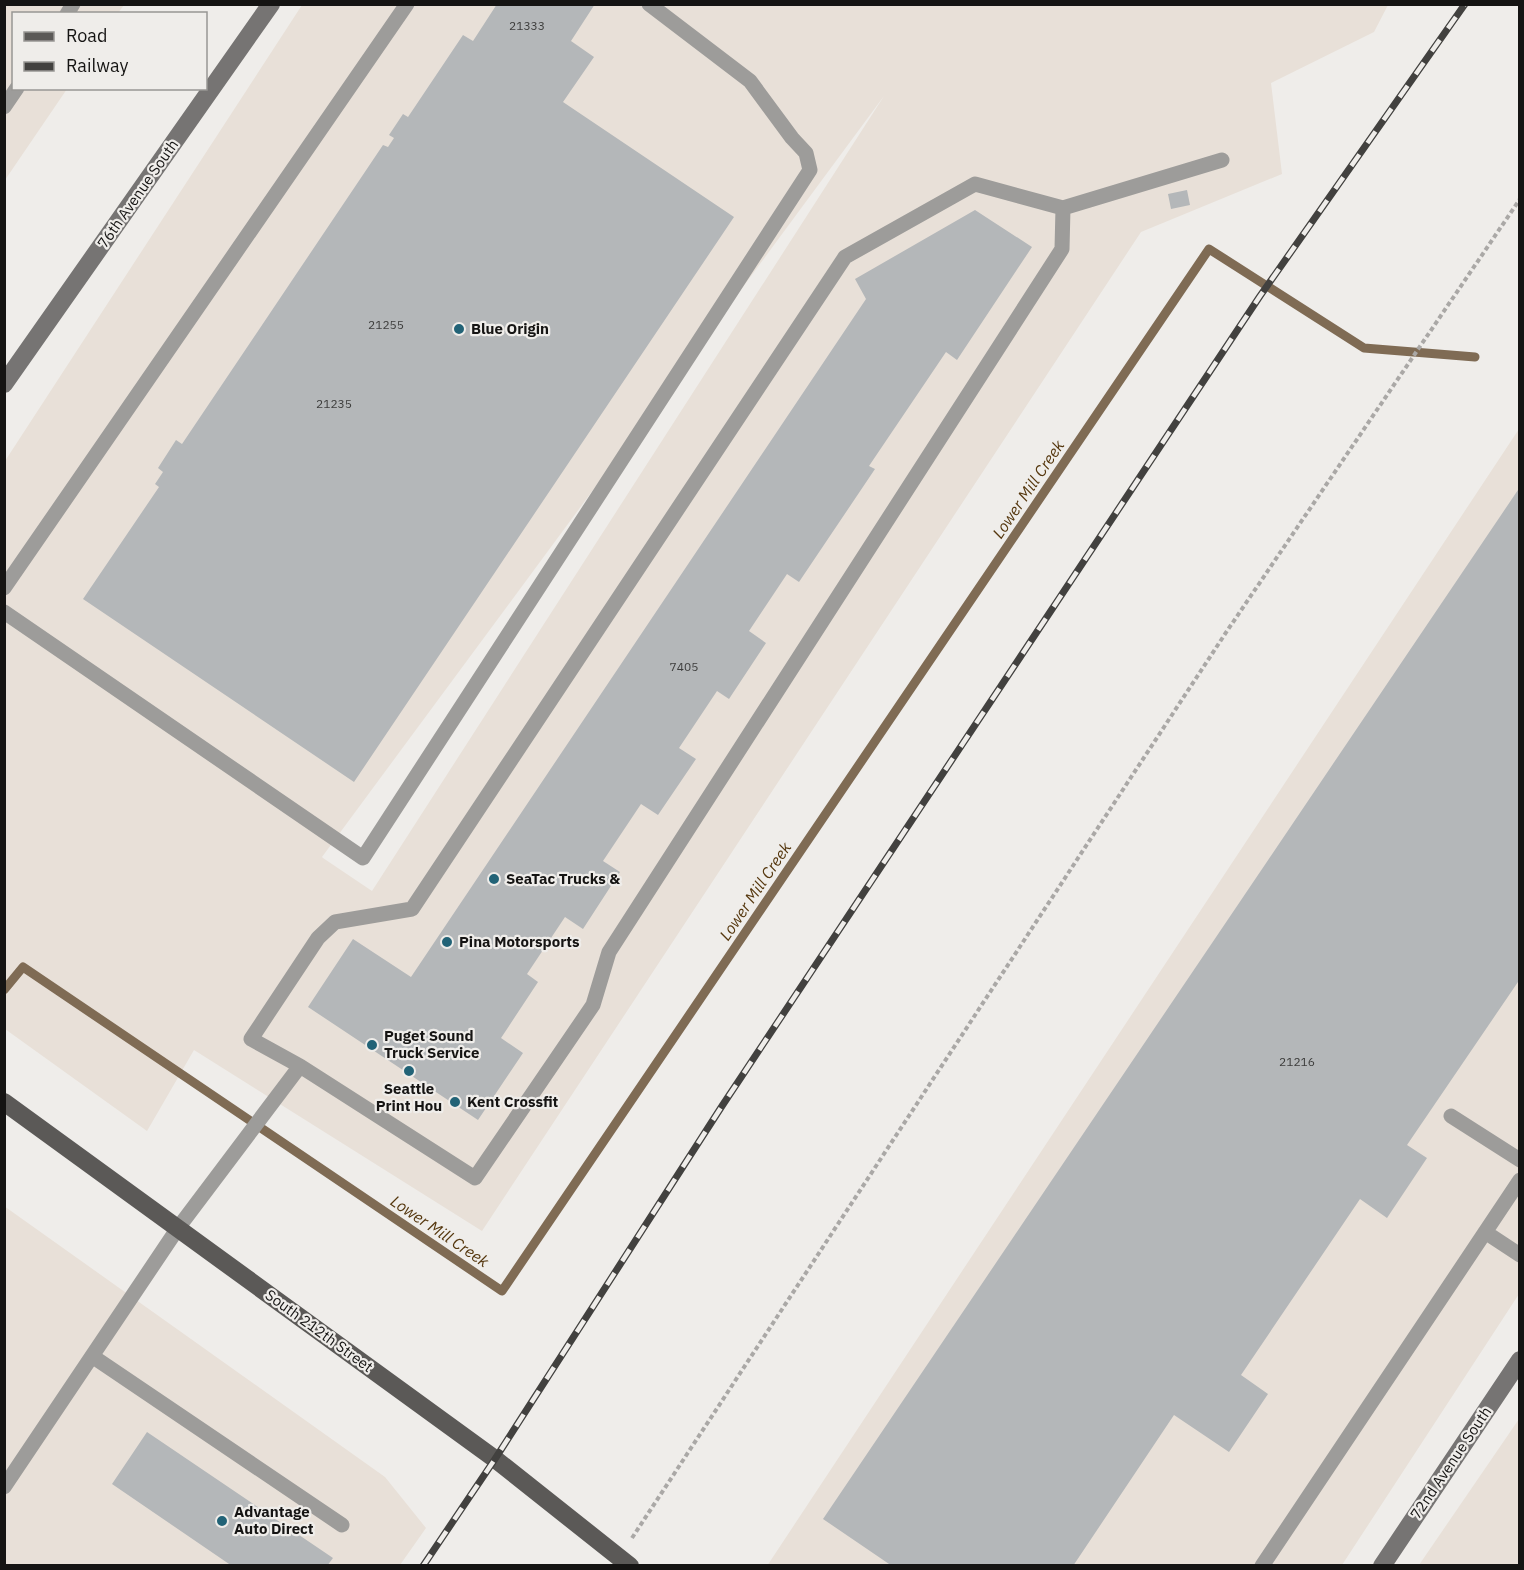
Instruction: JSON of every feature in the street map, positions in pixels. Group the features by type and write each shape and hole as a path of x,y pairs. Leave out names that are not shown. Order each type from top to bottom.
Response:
{"main road":[{"name":"South 212th Street","path":"4,1102 495,1459 630,1566"}],"street":[{"name":"76th Avenue South","path":"4,384 271,4"},
{"name":"72nd Avenue South","path":"1382,1566 1520,1360"}],"lane":[{"path":"4,588 407,4"},
{"path":"4,612 363,858 810,170 806,153 792,138 750,81 649,4"},
{"path":"4,107 16,90"},
{"path":"1063,208 1062,249 609,952 592,1005 475,1179 300,1066 251,1039 318,938 335,922 412,909 845,257 975,184 1063,208 1222,160"},
{"path":"4,1487 178,1228 300,1066"},
{"path":"1451,1116 1520,1160"},
{"path":"1262,1566 1520,1180"},
{"path":"1485,1232 1520,1255"},
{"path":"93,1356 342,1525"}],"path":[{"path":"648,1514 1227,631 1520,199"}],"shaded area":[{"path":"5,5 124,5 119,12 12,12 12,90 66,90 5,180"},
{"path":"302,5 1388,5 1374,32 1271,83 1282,174 1141,232 482,1231 194,1050 147,1131 5,1029 5,461","holes":["884,96 372,891 322,857"]},
{"path":"1519,429 1519,1294 1342,1565 767,1566"},
{"path":"4,1206 385,1477 426,1528 400,1565 5,1565"},
{"path":"1519,1419 1519,1565 1419,1565"}],"building":[{"name":"Blue Origin","path":"497,4 595,4 571,41 594,57 563,102 734,217 354,782 83,599 159,487 155,484 163,472 158,468 176,440 182,444 383,145 388,147 394,138 389,135 403,114 408,117 463,35 473,41"},
{"path":"1187,190 1190,205 1171,209 1168,194"},
{"path":"975,210 1032,247 957,360 946,352 869,466 875,469 799,582 787,574 749,631 766,643 729,699 717,691 679,748 696,759 658,815 641,804 603,861 620,872 583,929 565,917 527,974 538,982 501,1038 523,1053 478,1120 308,1007 353,939 411,977 866,299 855,279"},
{"path":"1520,487 1520,979 1407,1145 1427,1158 1387,1218 1360,1199 1241,1375 1268,1394 1229,1452 1174,1415 1073,1566 892,1566 823,1519"},
{"name":"Advantage Auto Direct","path":"147,1432 333,1558 327,1566 232,1566 112,1484"}],"waterway":[{"name":"Lower Mill Creek","path":"4,990 23,967 502,1291 1209,249 1364,348 1475,357"}],"railway":[{"path":"423,1566 495,1459 722,1106 1260,296 1465,4"}],"place":[{"name":"Blue Origin","path":"459,329"},
{"name":"SeaTac Trucks &","path":"494,879"},
{"name":"Pina Motorsports","path":"447,942"},
{"name":"Puget Sound Truck Service","path":"372,1045"},
{"name":"Seattle Print Hou","path":"409,1071"},
{"name":"Kent Crossfit","path":"455,1102"},
{"name":"Advantage Auto Direct","path":"222,1521"}]}
